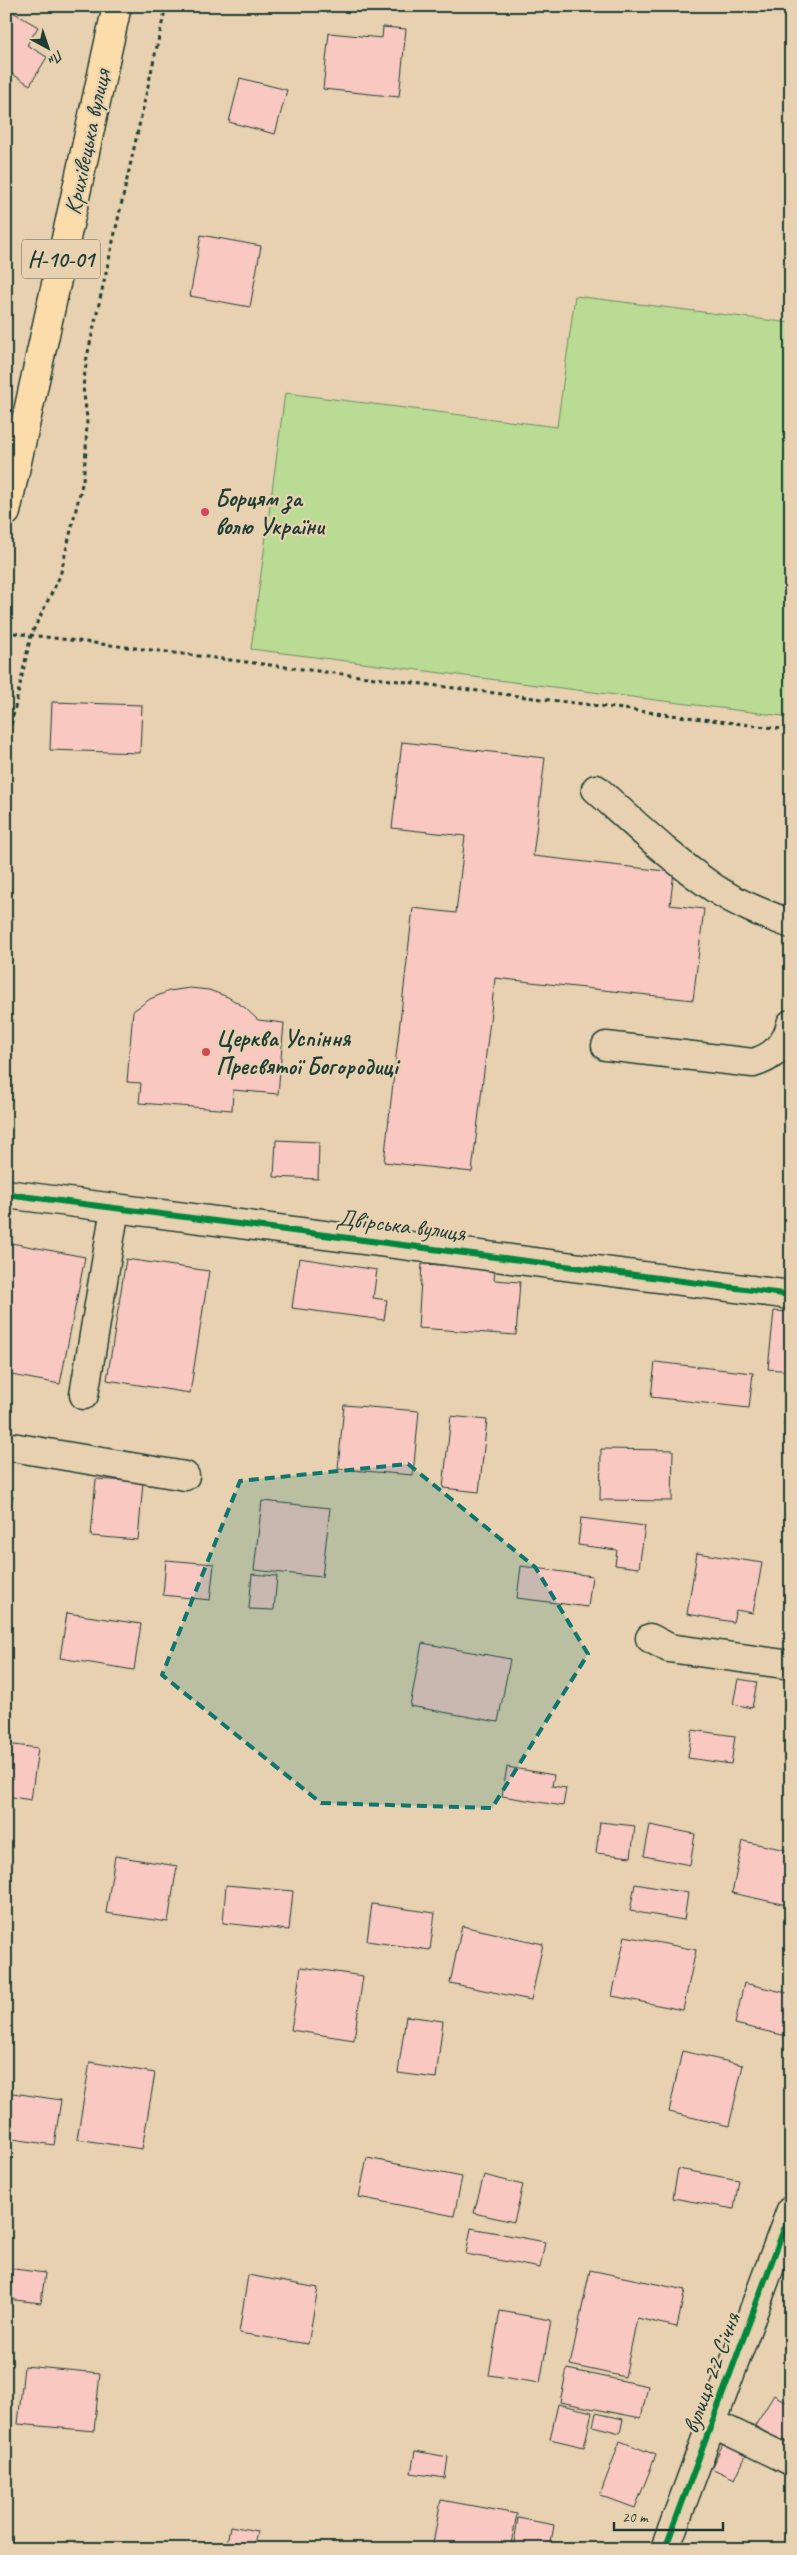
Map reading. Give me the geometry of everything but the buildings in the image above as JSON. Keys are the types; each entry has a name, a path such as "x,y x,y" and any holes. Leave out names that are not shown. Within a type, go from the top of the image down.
{"main road":[{"name":"Крихівецька вулиця","path":"6,512 117,6"}],"street":[{"path":"596,789 671,856 715,889 752,910 791,924"},
{"path":"606,1046 753,1063 774,1054 788,1036 791,1024"},
{"name":"Двірська вулиця","path":"6,1194 791,1295"},
{"path":"84,1395 115,1208"},
{"path":"6,1446 186,1476"},
{"path":"650,1638 669,1648 791,1665"},
{"name":"вулиця 22 Січня","path":"665,2549 791,2210"},
{"path":"712,2423 791,2461"}],"path":[{"path":"6,748 31,635 60,576 70,540 86,451 86,418 83,388 87,358 166,6"},
{"path":"6,632 791,730"}],"highlighted area":[{"path":"408,1464 535,1567 588,1654 492,1808 321,1803 162,1675 240,1481"}],"green space":[{"path":"575,296 791,323 791,717 251,649 285,393 557,427"}],"cycle path":[{"path":"6,1194 791,1295"},
{"path":"665,2549 791,2210"}],"place":[{"name":"Борцям за волю України","path":"205,512"},
{"name":"Церква Успіння Пресвятої Богородиці","path":"206,1052"}]}
